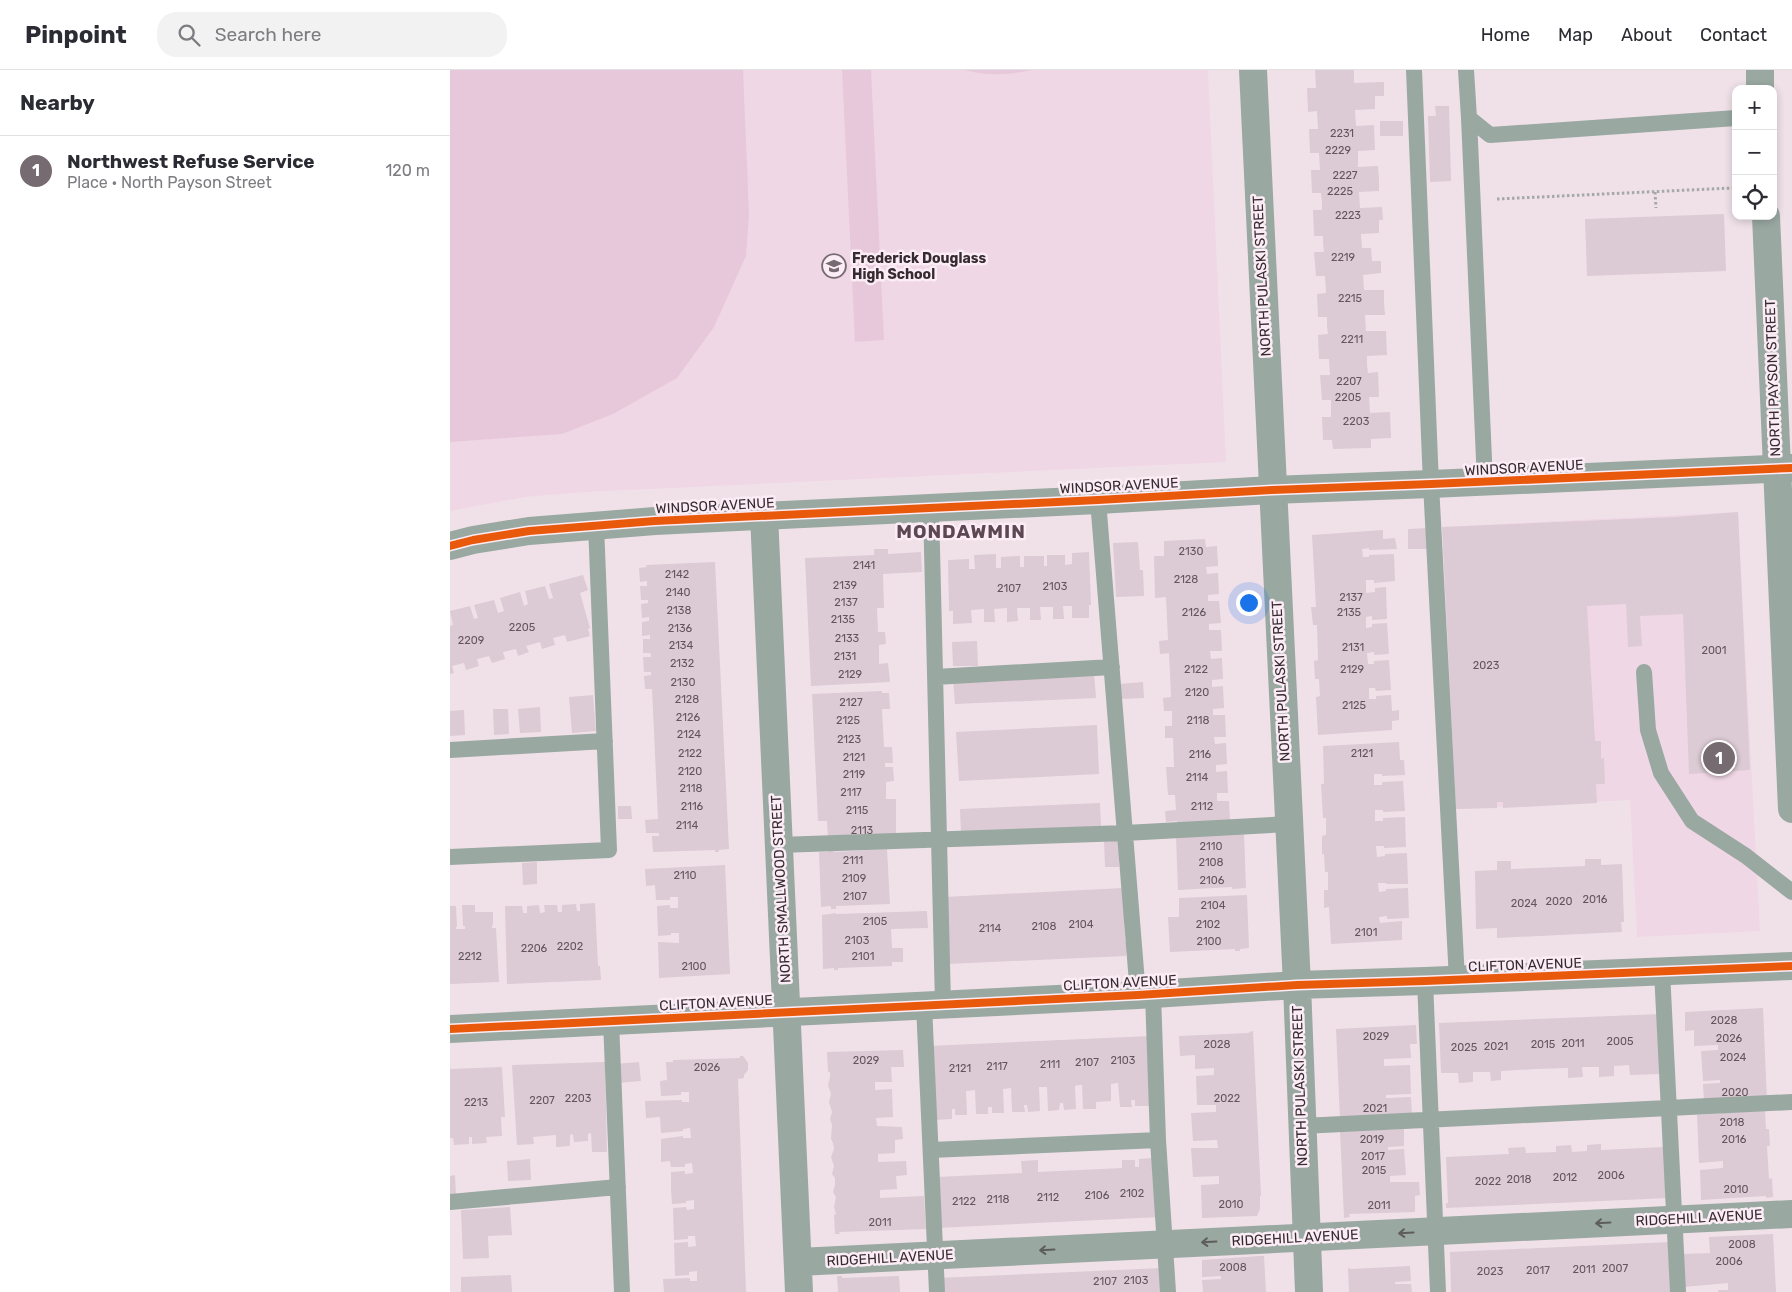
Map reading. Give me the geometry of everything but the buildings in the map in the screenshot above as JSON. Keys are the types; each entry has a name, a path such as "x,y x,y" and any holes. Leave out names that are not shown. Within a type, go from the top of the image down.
{"street":[{"name":"NORTH PULASKI STREET","path":"1253,70 1309,1292"},
{"path":"1760,70 1760,85"},
{"name":"NORTH PAYSON STREET","path":"1766,220 1784,468 1792,809"},
{"name":"WINDSOR AVENUE","path":"450,546 473,540 529,531 764,515 1272,490 1784,468"},
{"name":"NORTH SMALLWOOD STREET","path":"764,515 799,1292"},
{"name":"CLIFTON AVENUE","path":"450,1028 1146,994 1296,984 1457,980 1792,966"},
{"name":"RIDGEHILL AVENUE","path":"798,1262 1792,1214"}],"lane":[{"path":"1414,70 1431,484 1457,980"},
{"path":"1466,70 1486,482"},
{"path":"1469,118 1490,135 1732,118"},
{"path":"1098,500 1125,832 1146,994 1168,1292"},
{"path":"931,508 939,839 931,1150 937,1292"},
{"path":"450,857 609,850 596,525"},
{"path":"935,677 1112,667"},
{"path":"1644,672 1648,730 1661,773 1692,821 1746,856 1792,892"},
{"path":"450,750 605,741"},
{"path":"779,845 1288,824"},
{"path":"1662,972 1678,1292"},
{"path":"1425,981 1438,1292"},
{"path":"611,1021 622,1292"},
{"path":"1302,1126 1792,1102"},
{"path":"931,1150 1158,1140"},
{"path":"450,1202 618,1187"}],"path":[{"path":"1497,199 1732,188"},
{"path":"1655,192 1656,208"}],"shaded area":[{"name":"Frederick Douglass High School","path":"450,70 1208,70 1226,462 586,492 525,497 450,511"},
{"path":"450,70 743,70 749,214 746,256 714,327 677,378 613,414 562,434 450,442"},
{"path":"842,70 871,70 884,340 855,342"},
{"path":"964,70 1032,70 998,74"},
{"path":"1738,512 1760,931 1637,937 1630,800 1456,809 1442,527"}],"cycle path":[{"path":"450,546 473,540 529,531 655,521 1272,490 1792,468"},
{"path":"450,1029 1138,995 1297,985 1792,966"}],"place":[{"name":"Frederick Douglass High School","path":"834,266"},
{"name":"Northwest Refuse Service","path":"1719,758"}],"district":[{"name":"MONDAWMIN","path":"961,531"}]}
